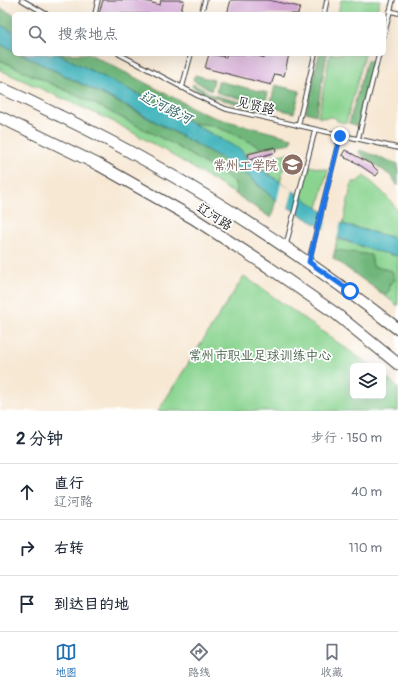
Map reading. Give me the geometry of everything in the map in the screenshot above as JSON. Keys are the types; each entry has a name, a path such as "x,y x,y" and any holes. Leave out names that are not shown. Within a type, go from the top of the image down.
{"main road":[{"name":"辽河路","path":"0,88 109,140 206,195 309,262 350,291 398,329"},
{"name":"辽河路","path":"0,117 99,165 193,218 267,266 335,313 398,364"}],"lane":[{"path":"22,0 43,12"},
{"path":"95,12 98,0"},
{"path":"202,12 205,0"},
{"path":"324,12 327,0"},
{"path":"386,27 393,0"},
{"path":"390,11 398,13"},
{"name":"见贤路","path":"123,56 182,88 226,109 398,148"},
{"path":"182,88 190,56"},
{"path":"298,126 315,56"},
{"path":"358,139 379,56"},
{"path":"286,246 315,130"},
{"path":"309,262 340,136"}],"green space":[{"path":"341,0 380,0 377,12 338,12"},
{"path":"0,8 12,14 12,31 0,25"},
{"path":"0,44 12,50 12,56 25,56 133,110 242,170 276,200 271,218 237,195 235,182 173,144 95,104 0,60"},
{"path":"62,56 94,56 203,113 216,118 292,138 291,143 262,148 234,134 211,125 192,123"},
{"path":"319,56 327,56 316,115 306,112"},
{"path":"330,56 364,56 346,123 337,121 336,118 318,117"},
{"path":"0,60 95,104 173,144 235,182 237,195 164,150 112,121 0,70"},
{"path":"367,60 374,62 358,126 349,123"},
{"path":"195,75 214,80 211,91 193,80"},
{"path":"218,81 268,93 265,104 216,92"},
{"path":"193,84 213,95 265,108 264,111 212,97 192,87"},
{"path":"275,85 300,91 294,113 270,107"},
{"path":"192,123 211,125 234,134 262,148 246,153 249,160 241,150"},
{"path":"360,150 398,164 398,186 391,176 359,153"},
{"path":"288,153 280,182 253,161"},
{"path":"309,166 328,170 316,216 298,212"},
{"path":"364,176 383,193 398,213 398,239 343,224 352,182 357,182"},
{"path":"337,239 398,256 398,306 384,295 389,291 392,271 373,266 371,255 335,250"},
{"path":"335,250 371,255 373,266 392,271 395,280 390,283 389,291 384,295 333,258"},
{"name":"常州市职业足球训练中心","path":"244,276 367,363 350,363 350,399 386,399 386,378 398,388 398,411 158,411"}],"water":[{"path":"0,25 12,31 12,50 0,44"},
{"path":"25,56 62,56 134,92 241,150 249,161 342,224 398,239 398,256 375,251 339,238 273,198 242,170 131,108"}],"pier":[{"path":"281,183 293,190 288,208 277,201"},
{"path":"328,213 341,222 337,239 324,231"}],"building":[{"path":"103,0 141,0 160,5 161,0 184,0 181,12 100,12"},
{"path":"231,0 268,0 300,7 299,12 228,12"},
{"path":"208,56 258,56 265,58 266,56 289,56 284,76 275,74 271,85 205,68"},
{"path":"275,147 276,152 250,160 248,154"},
{"path":"345,150 371,164 379,172 376,176 355,162 345,158 346,157 342,155"}],"place":[{"name":"常州工学院","path":"293,165"}],"route":[{"path":"340,136 309,262 350,291"}],"water label":[{"name":"辽河路河","path":"166,107"}]}
